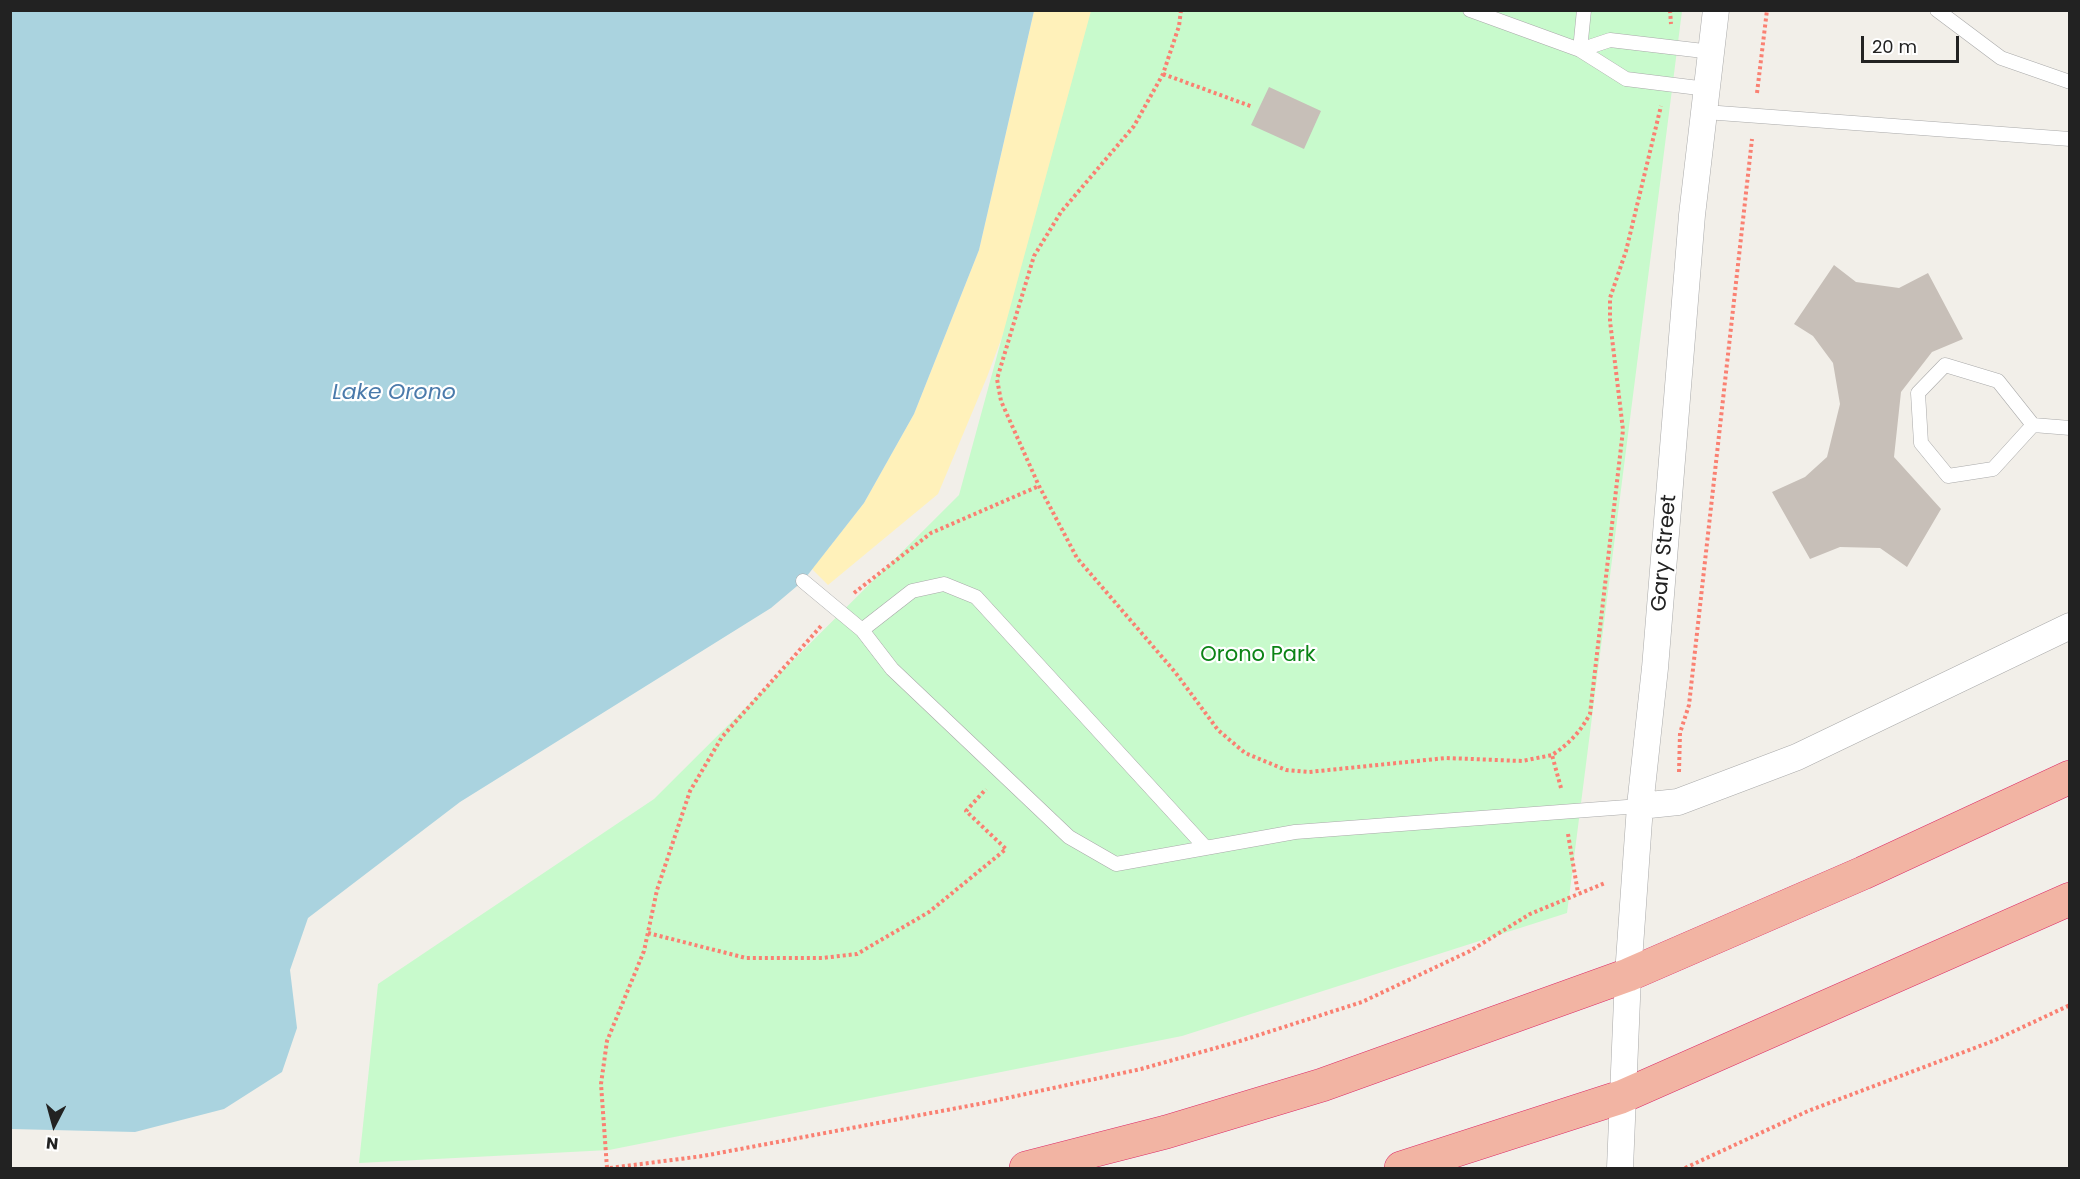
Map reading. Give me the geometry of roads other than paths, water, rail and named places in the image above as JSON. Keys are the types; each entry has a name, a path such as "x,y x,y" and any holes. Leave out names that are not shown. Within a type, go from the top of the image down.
{"highway":[{"path":"1026,1168 1166,1132 1322,1085 1628,975 1863,873 2070,777"},
{"path":"1401,1168 1622,1097 2070,898"}],"street":[{"name":"Gary Street","path":"1620,1168 1628,975 1640,806 1655,668 1692,215 1716,10"},
{"path":"1640,806 1678,802 1797,757 2070,626"}],"lane":[{"path":"1470,10 1580,50 1626,79 1706,101 2070,139"},
{"path":"1580,50 1584,10"},
{"path":"1937,10 2001,57 2070,82"},
{"path":"1580,50 1610,40 1712,52"},
{"path":"2033,424 1993,469 1948,476 1921,443 1918,393 1946,365 1998,381 2033,424 2070,428"},
{"path":"803,581 862,630 892,669 1069,837 1116,864 1295,832 1640,806"},
{"path":"862,630 912,591 944,584 976,597 1206,848"}],"water":[{"name":"Lake Orono","path":"11,11 1034,11 979,250 914,414 864,503 803,581 771,608 460,802 308,918 290,970 297,1028 282,1072 224,1109 135,1132 11,1129"}],"park label":[{"name":"Orono Park","path":"1258,656"}]}
